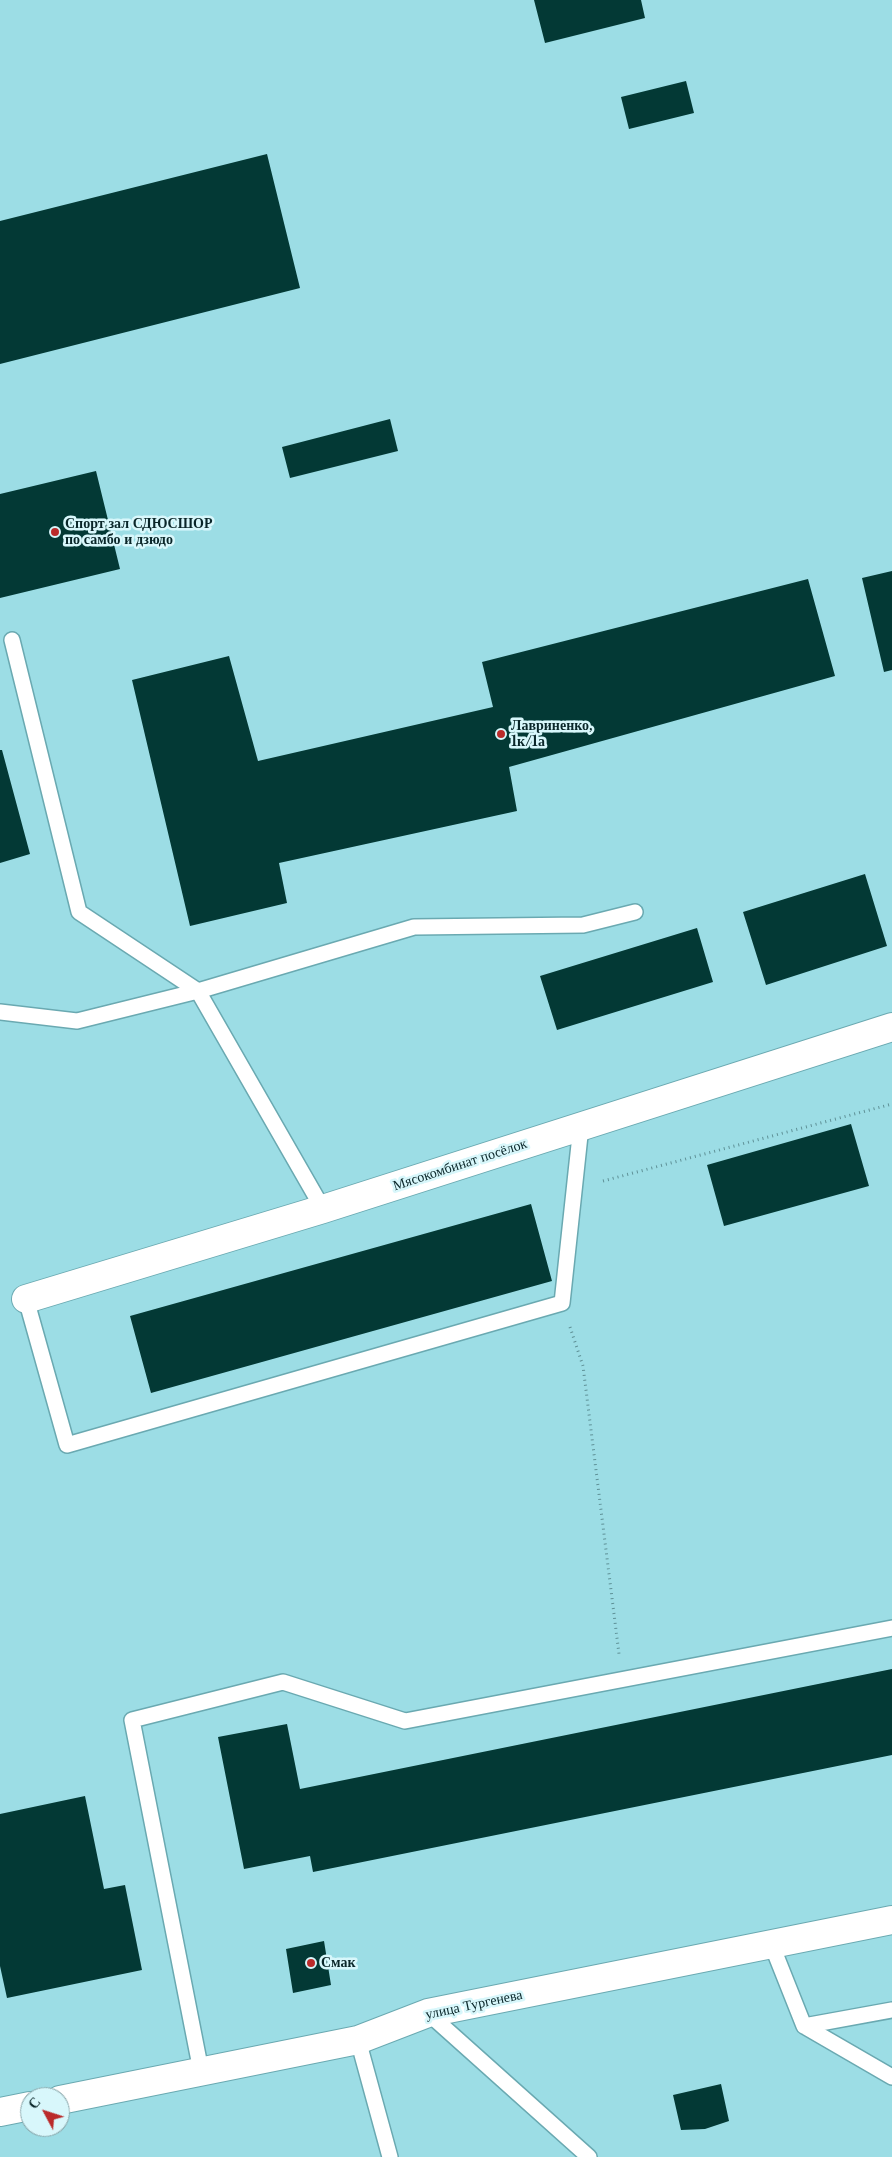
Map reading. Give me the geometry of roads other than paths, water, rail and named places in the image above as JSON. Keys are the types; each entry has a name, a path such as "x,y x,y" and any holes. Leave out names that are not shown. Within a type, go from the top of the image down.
{"street":[{"name":"Мясокомбинат посёлок","path":"26,1299 323,1210 892,1027"},
{"name":"улица Тургенева","path":"70,2098 358,2040 428,2013 892,1920"},
{"path":"0,2112 20,2108"}],"lane":[{"path":"12,640 79,912 198,991 323,1210"},
{"path":"0,1012 77,1021 198,991 414,928 583,925 635,912"},
{"path":"26,1299 67,1445 562,1303 581,1126"},
{"path":"201,2071 132,1720 283,1682 405,1721 892,1628"},
{"path":"771,1943 804,2026 892,2076"},
{"path":"804,2026 892,2010"},
{"path":"428,2013 589,2157"},
{"path":"358,2040 390,2157"}],"place":[{"name":"Спорт зал СДЮСШОР по самбо и дзюдо","path":"55,532"},
{"name":"Лавриненко, 1к/1а","path":"501,734"},
{"name":"Смак","path":"311,1963"}]}
